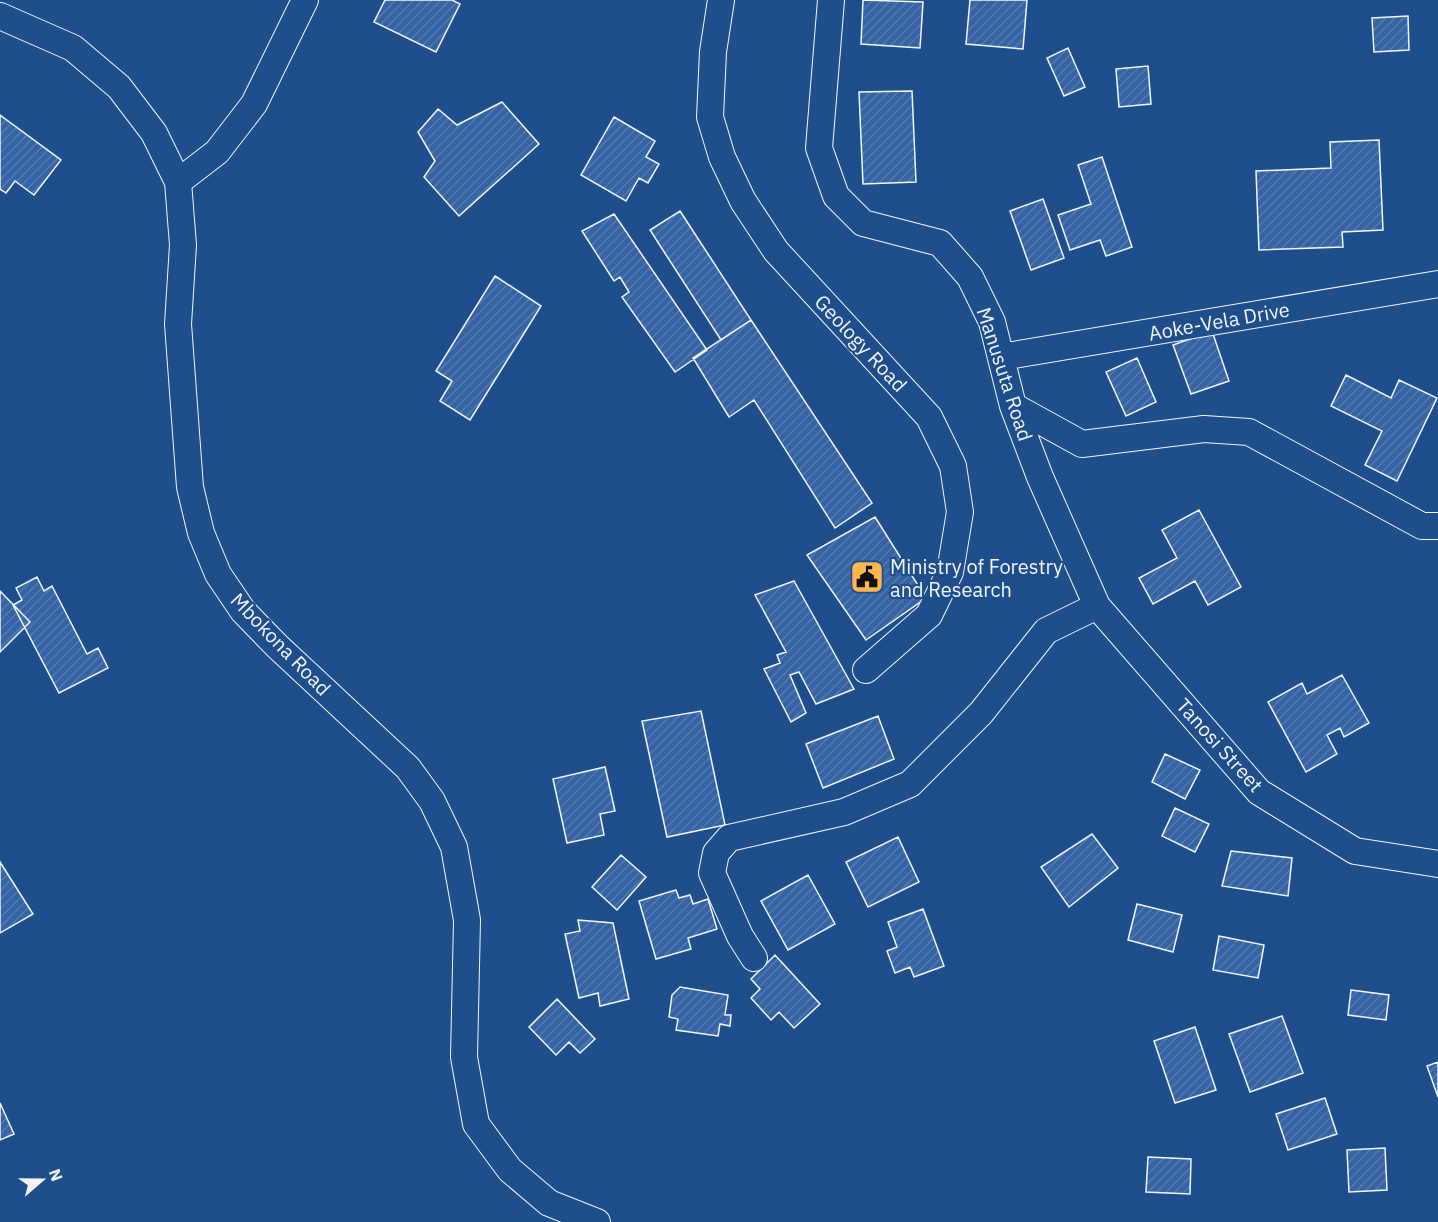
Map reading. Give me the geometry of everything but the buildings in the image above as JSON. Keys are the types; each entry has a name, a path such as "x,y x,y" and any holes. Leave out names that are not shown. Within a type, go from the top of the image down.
{"street":[{"path":"178,182 217,152 254,104 305,0"},
{"name":"Geology Road","path":"721,0 713,52 710,117 722,157 743,201 776,251 929,417 952,466 960,512 950,572 929,615 866,670"},
{"name":"Manusuta Road","path":"831,0 819,148 836,196 863,223 940,243 970,277 992,322 1013,406 1040,477 1097,606"},
{"name":"Mbokona Road","path":"0,16 74,48 118,87 154,133 178,182 183,245 178,324 190,487 201,533 218,574 243,611 277,646 408,768 432,801 454,847 467,920 464,1058 476,1124 510,1170 549,1203 597,1222"},
{"name":"Aoke-Vela Drive","path":"1001,357 1438,284"},
{"path":"1013,406 1082,444 1204,429 1249,432 1422,526 1438,526"},
{"path":"754,958 740,936 712,873 716,853 729,838 844,812 910,784 981,713 1046,631 1097,606"},
{"name":"Tanosi Street","path":"1097,606 1259,792 1355,851 1438,864"}],"place":[{"name":"Ministry of Forestry and Research","path":"867,577"}]}
